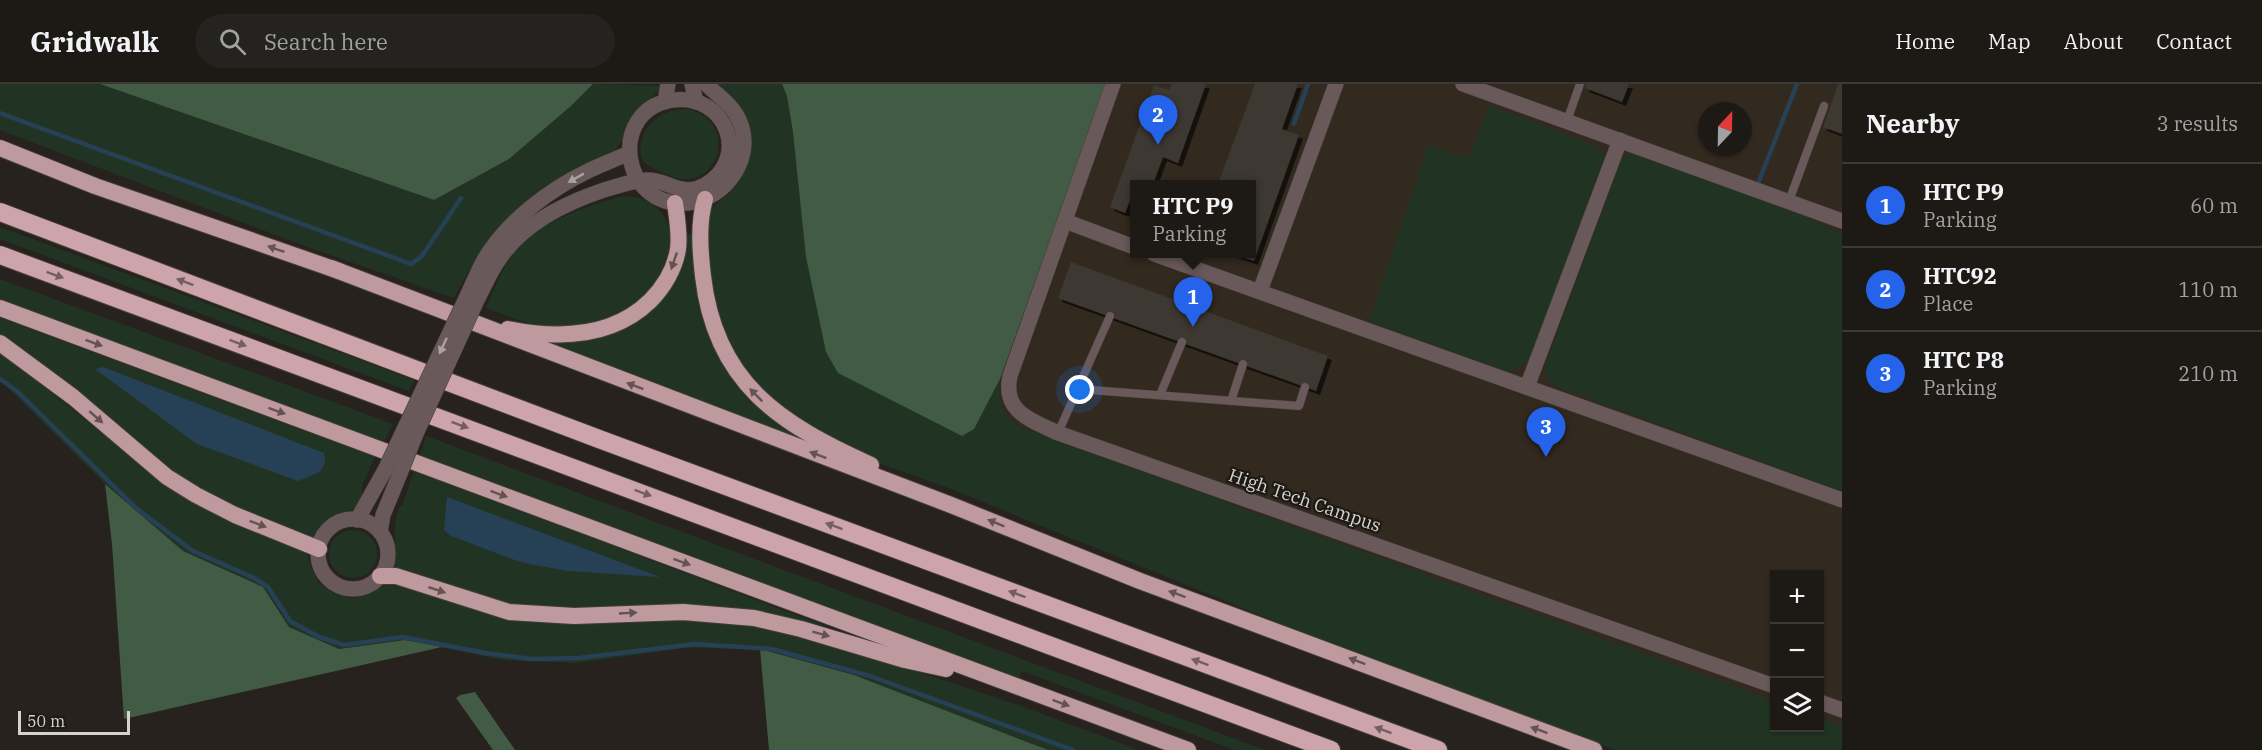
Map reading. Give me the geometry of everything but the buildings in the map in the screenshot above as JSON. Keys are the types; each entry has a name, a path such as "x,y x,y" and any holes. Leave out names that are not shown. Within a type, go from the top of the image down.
{"highway":[{"path":"0,148 94,186 498,327 532,333 560,335 590,332 627,319 645,305 662,288 675,262 678,250 675,203"},
{"path":"705,192 700,239 704,293 717,337 735,370 768,406 792,425 841,451 941,493 951,505"},
{"path":"0,212 610,443 1438,750"},
{"path":"0,255 1331,750"},
{"path":"331,268 951,505 1140,580 1594,750"},
{"path":"0,308 1188,750"},
{"path":"0,344 73,397 167,477 235,515 319,549"},
{"path":"380,576 396,576 509,612 574,616 684,612 754,618 831,637 905,660 1006,682"}],"street":[{"path":"664,102 668,84"},
{"path":"692,84 696,102"},
{"name":"High Tech Campus","path":"1113,84 1008,384 1008,394 1023,417 1058,433 1770,685"},
{"path":"1260,291 1336,84"},
{"path":"1463,84 1487,88 1567,121 1842,220"},
{"path":"473,296 500,257 525,230 537,221 594,193 638,181 652,180 669,187 705,192 719,191 731,180 743,156 744,132 734,109 709,87"},
{"path":"679,100 696,102 720,118 728,132 730,144 724,165 705,192 695,202 675,203 653,195 638,181 629,153 631,137 640,120 652,108 664,102 679,100"},
{"path":"1527,387 1620,140"},
{"path":"357,520 392,473 473,296 491,250 526,213 560,187 590,170 629,153"},
{"path":"1065,221 1130,245"},
{"path":"1165,258 1842,500"},
{"path":"380,532 392,473"},
{"path":"357,520 374,526 380,532 388,551 387,564 380,576 363,587 342,587 326,575 320,562 319,549 325,535 336,524 357,520"},
{"path":"1824,703 1842,710"}],"lane":[{"path":"1567,121 1580,84"},
{"path":"1789,201 1824,106"},
{"path":"1058,433 1110,316"},
{"path":"1160,395 1182,342"},
{"path":"1231,401 1244,364"},
{"path":"1078,389 1299,406 1305,387"}],"shaded area":[{"path":"780,84 1842,84 1842,750 1771,750 818,398"}],"green space":[{"path":"0,84 100,84 434,200 509,159 593,84 663,86 635,113 622,141 612,153 558,179 525,202 511,216 485,246 454,298 310,248 0,130"},
{"path":"100,84 593,84 509,159 434,200"},
{"path":"714,84 782,84 787,96 798,174 974,429 1000,379 1003,409 1011,420 1024,429 1770,700 1770,732 1824,732 1824,719 1842,726 1842,750 1616,750 1316,638 949,488 875,462 833,442 757,391 728,352 709,293 707,215 738,184 749,159 748,131"},
{"path":"782,84 1106,84 1000,379 974,429 962,436 838,373 826,352 806,257 793,132 787,96"},
{"path":"1489,105 1598,147 1605,154 1530,361 1508,373 1369,321 1428,145 1469,158"},
{"path":"687,109 703,116 714,126 718,139 718,152 713,164 704,173 692,179 669,176 649,166 644,162 641,153 643,136 651,123 663,114"},
{"path":"1629,153 1818,219 1817,224 1842,234 1842,491 1563,389 1548,378 1545,366 1621,161"},
{"path":"624,196 644,200 659,209 667,223 670,239 668,256 662,273 652,289 639,302 603,321 562,328 534,324 486,308 508,261 530,236 576,211"},
{"path":"0,227 414,380 409,391 0,239"},
{"path":"687,234 694,235 705,322 719,359 749,400 788,431 859,467 496,330 593,338 611,334 632,324 681,264"},
{"path":"0,279 393,424 384,442 0,300"},
{"path":"0,318 375,457 363,483 361,501 353,510 327,523 314,538 238,510 198,491 0,338"},
{"path":"0,353 163,482 306,550 319,583 335,594 352,598 368,595 382,586 397,584 452,603 507,617 686,617 753,626 857,651 1029,709 1139,750 1048,750 854,675 760,649 685,648 575,663 503,660 405,640 339,649 289,627 263,587 183,551 105,484 0,380"},
{"path":"426,436 1265,750 1234,750 1022,671 1019,678 420,455"},
{"path":"414,471 881,647 803,623 510,606 393,569 395,523 400,506 402,506","holes":["451,536 657,576 567,571 529,564"]},
{"path":"105,484 183,551 263,587 289,627 339,649 405,640 442,647 124,719 112,544"},
{"path":"353,530 370,537 377,554 370,571 353,578 336,571 329,554 336,537"},
{"path":"760,649 854,675 1048,750 769,750"},
{"path":"475,692 515,750 493,750 456,698"}],"water":[{"path":"103,367 324,453 325,463 320,472 298,481 197,444 95,369"},
{"path":"447,497 660,577 567,571 511,559 451,536 444,530"}],"waterway":[{"path":"1294,124 1308,84"},
{"path":"1759,181 1797,84"},
{"path":"0,113 411,264 422,256 461,198"},
{"path":"0,379 18,392 137,509 193,551 254,578 268,587 290,621 319,637 344,645 403,637 485,653 532,659 579,658 695,644 772,649 870,676 1073,750"}],"place":[{"name":"HTC92","path":"1158,145"},
{"name":"HTC P9","path":"1193,327"},
{"name":"HTC P8","path":"1546,457"}]}
